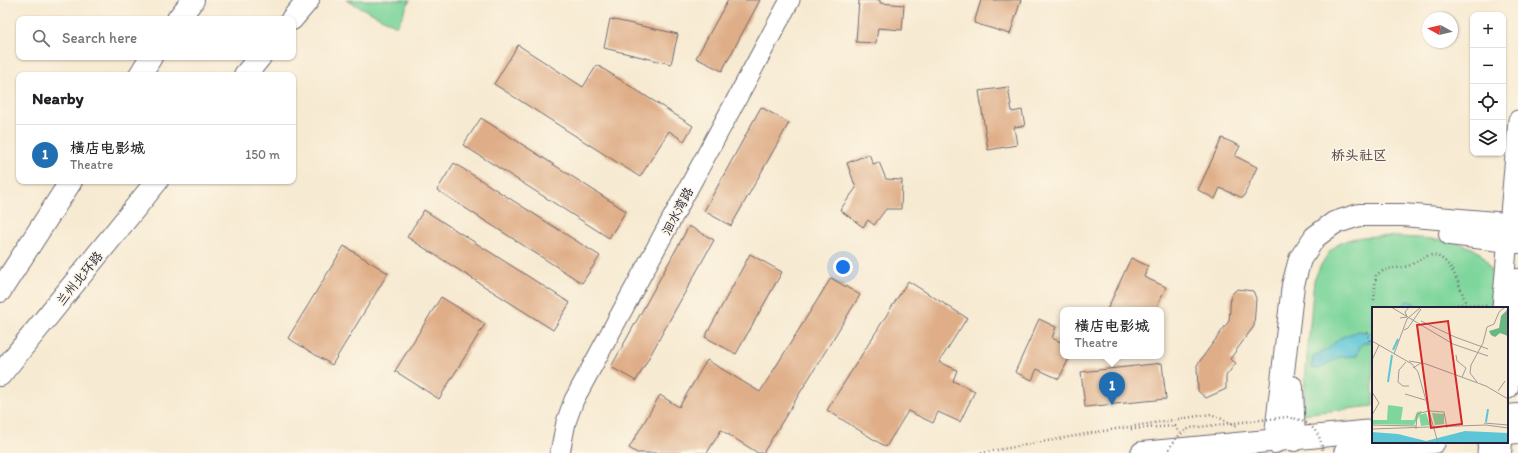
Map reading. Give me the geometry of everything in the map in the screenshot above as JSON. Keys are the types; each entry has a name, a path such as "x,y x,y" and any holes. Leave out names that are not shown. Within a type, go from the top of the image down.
{"main road":[{"path":"180,16 193,0"},
{"path":"295,16 308,0"},
{"path":"142,72 149,60"},
{"path":"248,72 258,60"},
{"path":"0,291 69,184"},
{"name":"兰州北环路","path":"0,375 155,184"},
{"path":"1285,441 1293,285 1300,259 1315,237 1334,224 1359,215 1403,216 1513,233"},
{"path":"1508,378 1518,280"},
{"path":"1508,416 1518,415"},
{"path":"1142,453 1201,446 1285,441 1372,432"},
{"path":"1508,433 1518,432"},
{"path":"1345,453 1426,443"},
{"path":"1500,453 1501,443"}],"street":[{"name":"洄水湾路","path":"560,453 566,422 574,400 790,0"},
{"path":"1495,307 1513,233 1518,120"},
{"path":"566,422 573,453"},
{"path":"1487,453 1488,443"}],"path":[{"path":"1374,300 1376,275 1390,267 1408,266 1428,255 1439,257 1449,264 1466,304"},
{"path":"1452,307 1459,304 1466,304 1495,307"},
{"path":"1367,332 1370,342"},
{"path":"981,453 1211,414 1239,427"},
{"path":"1167,453 1172,443 1180,434 1190,428 1287,417 1298,418 1309,423 1317,432 1322,442 1323,453"},
{"path":"1131,429 1174,426 1180,434"}],"green space":[{"path":"346,0 410,0 397,26"},
{"path":"1377,236 1432,239 1462,244 1474,249 1482,255 1491,273 1493,280 1492,307 1372,307 1372,406 1302,414 1314,280 1325,258 1337,245 1344,241"}],"water":[{"path":"1407,301 1414,303 1416,307 1402,307"},
{"path":"1358,331 1372,333 1372,342 1363,343 1360,346 1357,356 1339,357 1319,369 1312,368 1313,357 1328,349 1340,338"}],"building":[{"path":"728,0 760,0 722,71 696,58"},
{"path":"859,0 880,0 880,3 904,5 902,30 878,28 876,43 856,42"},
{"path":"981,0 1021,0 1010,34 974,23"},
{"path":"610,19 678,34 671,64 604,48"},
{"path":"518,45 583,87 597,65 693,126 684,141 669,131 640,177 494,84"},
{"path":"1008,87 1012,112 1022,110 1025,126 1014,127 1017,145 988,150 979,91"},
{"path":"761,107 789,123 731,226 704,211"},
{"path":"481,118 626,211 609,238 463,145"},
{"path":"1222,138 1240,146 1235,156 1257,167 1243,198 1220,188 1215,199 1198,190"},
{"path":"869,154 873,164 879,162 886,179 902,180 901,209 886,209 874,225 868,220 863,227 840,210 856,188 847,163"},
{"path":"454,163 600,256 582,283 437,190"},
{"path":"424,210 570,303 553,330 407,237"},
{"path":"689,226 714,240 636,381 611,367"},
{"path":"344,246 388,273 332,365 288,338"},
{"path":"750,254 782,272 736,354 705,337"},
{"path":"1131,258 1148,266 1144,277 1166,287 1156,307 1108,307"},
{"path":"831,278 860,295 763,453 758,453 721,430 707,453 637,453 629,448 660,395 679,407 707,360 760,392"},
{"path":"908,281 967,318 939,362 957,370 953,381 975,391 960,422 938,412 933,423 908,411 886,447 827,410"},
{"path":"1237,289 1253,291 1256,298 1254,326 1230,359 1236,363 1226,376 1226,389 1206,398 1198,391 1197,365 1229,321 1231,295"},
{"path":"441,297 485,324 439,399 395,371"},
{"path":"1039,319 1056,327 1052,338 1060,342 1060,359 1069,359 1059,379 1037,369 1032,380 1015,372"},
{"path":"1162,363 1166,399 1085,407 1081,372"}],"place":[{"name":"横店电影城","path":"1112,405"}],"district":[{"name":"桥头社区","path":"1359,155"}]}
